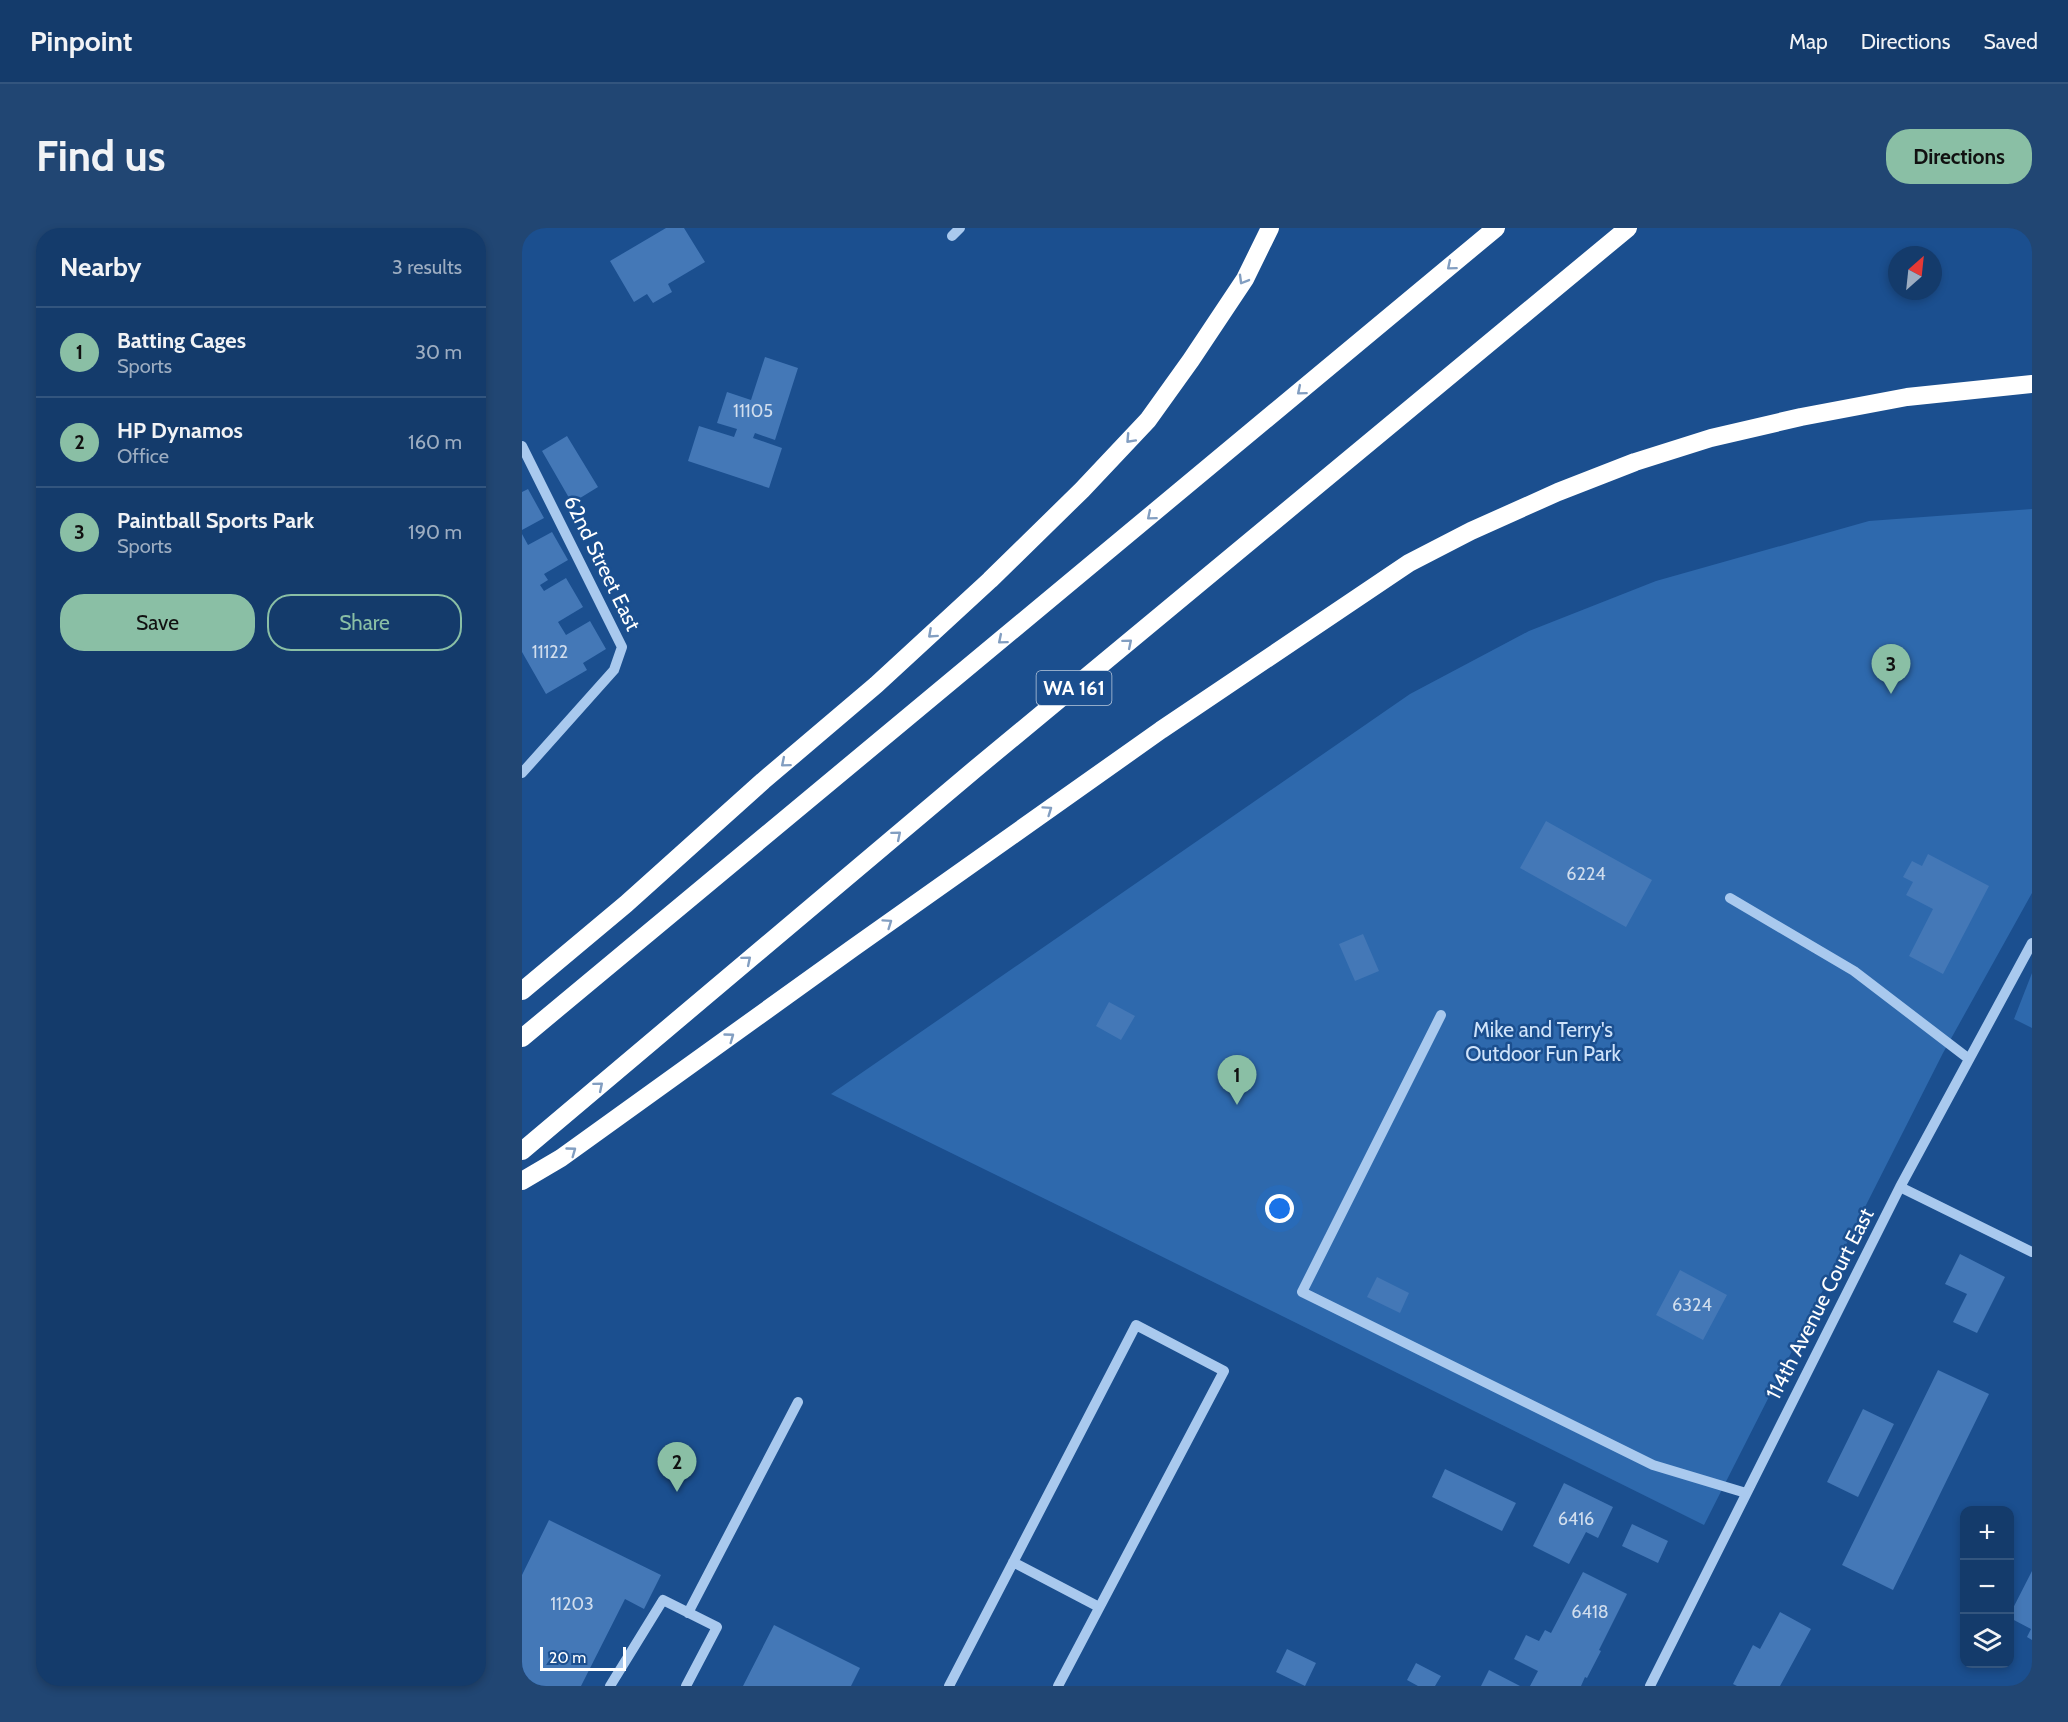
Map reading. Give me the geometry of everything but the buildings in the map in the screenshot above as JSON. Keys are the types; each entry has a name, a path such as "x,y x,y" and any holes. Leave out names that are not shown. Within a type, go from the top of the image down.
{"highway":[{"path":"522,991 626,904 763,781 876,685 990,580 1082,490 1148,420 1179,378 1245,279 1270,228"},
{"path":"522,1038 1496,228"},
{"name":"WA 161","path":"522,1151 974,770 1628,228"},
{"path":"522,1182 561,1158 1161,730 1409,563 1471,531 1558,492 1635,462 1711,438 1801,417 1907,397 2032,384"}],"street":[{"name":"62nd Street East","path":"522,446 622,647 614,670 522,773"},
{"path":"1730,898 1854,970 1969,1059"},
{"name":"114th Avenue Court East","path":"1650,1686 1900,1187 2032,943"},
{"path":"1441,1015 1302,1292 1653,1465 1746,1493"},
{"path":"1900,1187 2032,1252"},
{"path":"949,1686 1136,1325 1224,1371 1058,1686"},
{"path":"688,1612 798,1402"},
{"path":"1013,1562 1099,1607"},
{"path":"610,1686 663,1600 717,1627 686,1686"}],"green space":[{"name":"Mike and Terry's Outdoor Fun Park","path":"2032,509 2032,893 1943,1053 1704,1525 831,1094 1410,694 1529,631 1656,581 1869,521"},
{"path":"2032,973 2032,1028 2014,1019"}],"place":[{"name":"Paintball Sports Park","path":"1891,694"},
{"name":"Batting Cages","path":"1237,1105"},
{"name":"HP Dynamos","path":"677,1492"}]}
